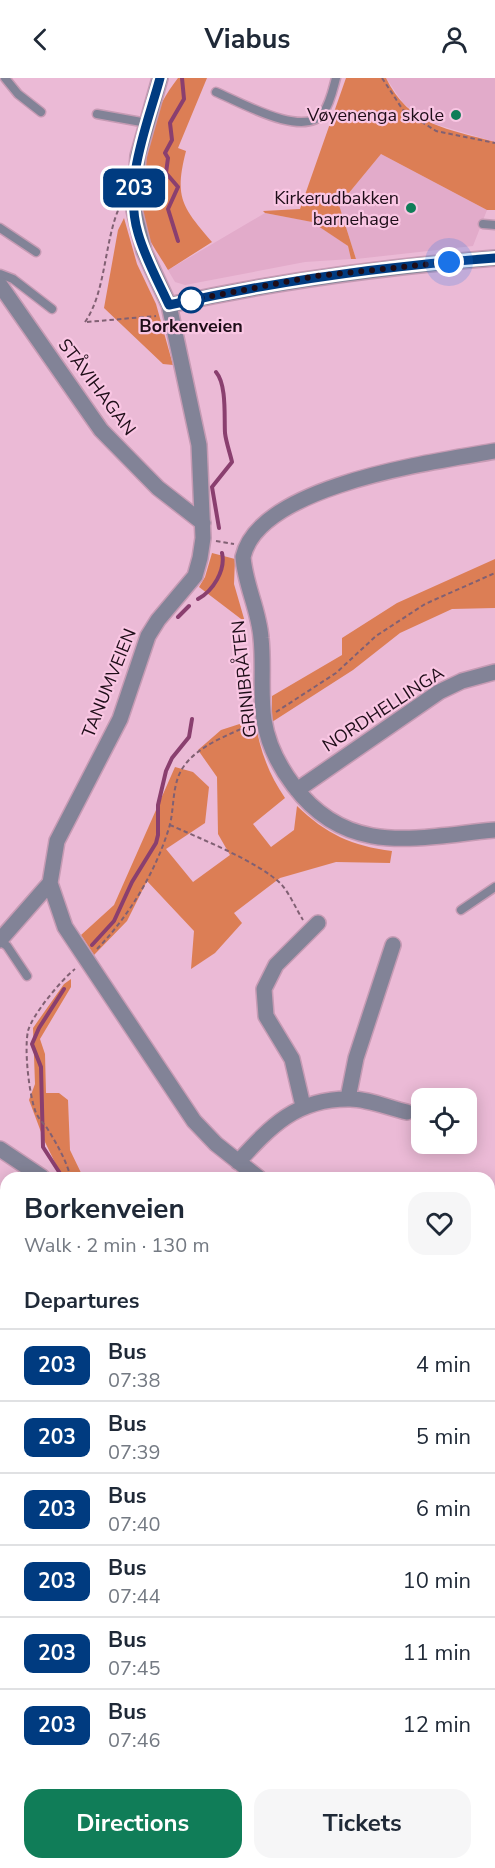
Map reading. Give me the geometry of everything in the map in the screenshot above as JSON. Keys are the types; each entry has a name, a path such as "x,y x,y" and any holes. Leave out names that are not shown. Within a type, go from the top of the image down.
{"street":[{"name":"TANUMVEIEN","path":"160,78 138,156 134,186 137,230 170,310 199,445 203,531 195,576 158,620 148,636 120,719 57,841 50,883 65,927 194,1121 216,1144 251,1172"},
{"path":"170,310 260,285 317,276 495,258"},
{"name":"STÅVIHAGAN","path":"0,285 101,430 203,531"},
{"path":"246,546 254,533 275,517 303,499 326,489 410,465 495,452"},
{"name":"GRINIBRÅTEN","path":"246,546 244,569 261,633 264,719 272,751 297,790 310,805 331,821 363,835 390,840 495,830"},
{"name":"NORDHELLINGA","path":"297,790 439,692 462,681 495,672"},
{"path":"0,940 50,883"},
{"path":"303,1106 292,1059 266,1016 263,1002 264,989 276,965 314,926"},
{"path":"348,1098 356,1058 393,945"},
{"path":"238,1162 267,1130 303,1106 348,1098 407,1112"},
{"path":"0,1149 34,1172"}],"lane":[{"path":"5,78 18,94 41,112"},
{"path":"216,92 292,123 307,123 324,112 336,78"},
{"path":"97,114 147,123"},
{"path":"483,224 495,225"},
{"path":"0,228 36,252"},
{"path":"0,274 13,279 52,309"},
{"path":"461,910 495,887"},
{"path":"0,940 7,946 27,976"}],"path":[{"path":"382,78 402,110 436,131 495,144"},
{"path":"134,186 121,203 110,229 94,310 86,322 170,310"},
{"path":"203,531 246,546"},
{"path":"69,1172 60,1149 39,1119 31,1091 28,1030 66,976 86,960 130,912 170,825 177,782 189,760 217,741 264,719 336,673 376,636 425,604 495,573"},
{"path":"170,825 218,846 281,885 314,926"}],"shaded area":[{"path":"178,78 207,78 178,148 186,151 181,180 183,201 194,220 212,242 168,270 141,223 138,181 151,126"},
{"path":"346,78 386,78 395,94 418,116 446,129 495,142 495,210 487,210 381,154 339,205 356,259 351,259 348,246 312,222 265,213 263,211 300,209"},
{"name":"Vøyenenga skole","path":"386,78 495,78 495,142 425,121 403,103"},
{"name":"Kirkerudbakken barnehage","path":"381,154 487,210 473,246 356,259 339,205"},
{"path":"265,213 313,222 348,246 351,259 305,262 185,285 175,282 168,270"},
{"path":"124,218 137,264 156,304 173,365 163,364 104,308 118,230"},
{"path":"212,553 235,559 234,584 245,622 199,587 205,577"},
{"path":"495,559 495,608 452,609 400,633 353,670 272,722 272,696 342,655 342,638 397,603"},
{"path":"255,719 265,760 285,798 253,824 271,847 294,830 297,806 318,824 340,837 364,846 392,851 390,863 336,862 280,878 234,913 242,923 215,953 191,969 194,931 147,881 127,921 94,955 81,935 114,905 175,767 193,772 209,787 205,823 166,849 193,882 230,855 218,834 217,777 198,750 221,730"},
{"path":"71,979 71,987 40,1039 45,1054 46,1093 59,1093 68,1100 70,1150 81,1172 60,1172 44,1140 29,1100 35,1084 33,1028 64,984"}],"waterway":[{"path":"178,241 168,209 178,187 166,173 168,158 165,153 172,140 170,123 184,99 182,78"},
{"path":"216,372 222,385 225,433 232,462 212,487 219,528"},
{"path":"198,599 209,591 217,579 222,566 222,553"},
{"path":"178,617 189,606"},
{"path":"92,945 114,921 132,882 156,843 158,805 166,771 172,758 189,737 192,719"},
{"path":"59,1172 43,1147 41,1067 32,1044 39,1028 64,989"}],"bus line":[{"name":"203","path":"160,78 138,156 134,210 137,230 144,251 169,305 260,285 317,276 495,258"}],"place":[{"name":"Vøyenenga skole","path":"456,115"},
{"name":"Kirkerudbakken barnehage","path":"411,208"},
{"name":"Borkenveien","path":"191,300"}],"route":[{"path":"191,300 260,285 317,276 449,262"}]}
